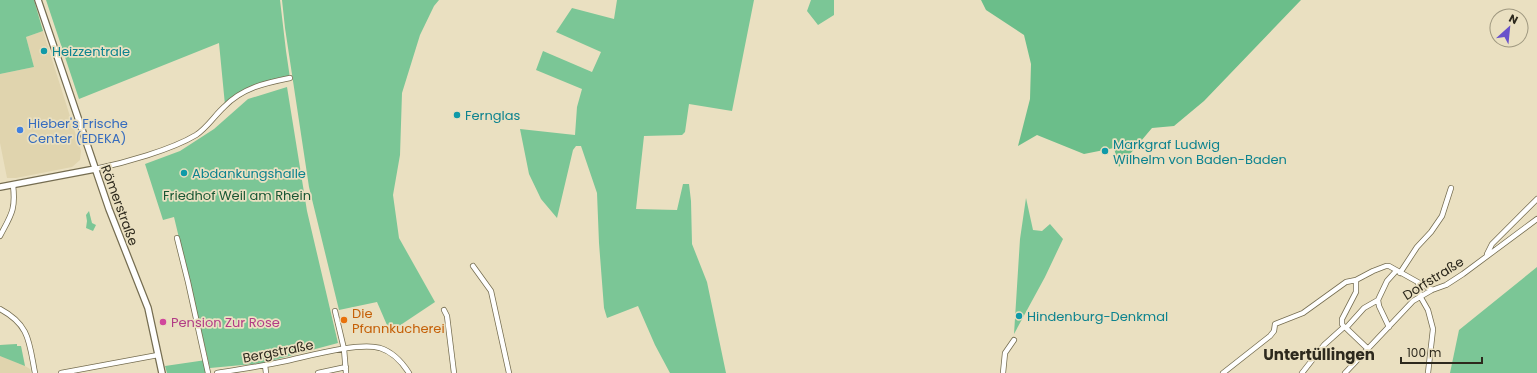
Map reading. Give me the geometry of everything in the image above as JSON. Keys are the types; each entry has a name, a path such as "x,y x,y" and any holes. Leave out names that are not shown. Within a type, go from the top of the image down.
{"street":[{"name":"Römerstraße","path":"38,0 95,169 148,308 162,373"},
{"path":"0,187 95,169 136,158 188,139 198,134 225,105 243,92 272,81 290,78"},
{"path":"0,236 12,214 15,201 13,185"},
{"path":"1389,327 1379,306 1378,300 1387,281 1398,272 1439,220 1451,188"},
{"path":"1486,256 1492,244 1537,199"},
{"name":"Dorfstraße","path":"1345,373 1405,308 1420,296 1463,274 1537,219"},
{"path":"177,238 187,276 208,373"},
{"path":"474,266 491,291 509,373"},
{"path":"1223,373 1270,336 1274,331 1275,324 1303,313 1346,282 1356,280 1373,271 1386,266 1432,290"},
{"path":"1356,280 1356,292 1342,319 1342,324 1368,349"},
{"path":"1418,283 1420,296 1428,310 1433,331 1428,373"},
{"path":"1302,373 1328,340 1345,327 1364,308 1378,300"},
{"path":"0,309 12,315 25,330 29,341 35,373"},
{"path":"444,310 447,316 454,373"},
{"path":"335,311 344,349 346,373"},
{"path":"1003,373 1005,353 1014,340"},
{"name":"Bergstraße","path":"217,373 344,349 370,346 380,348 397,357 409,373"},
{"path":"61,373 158,355"},
{"path":"265,365 266,373"},
{"path":"318,373 346,368"}],"shaded area":[{"path":"43,31 81,151 80,160 72,167 16,178 7,178 0,143 0,74 34,67 26,37"},
{"path":"17,344 17,346 21,346 25,366 30,369 31,373 0,373 0,345"}],"green space":[{"path":"0,0 34,0 43,31 26,37 34,67 0,74"},
{"path":"46,0 280,0 290,78 250,88 225,105 219,43 79,99"},
{"path":"282,0 439,0 434,6 420,35 402,93 400,155 393,195 399,238 435,302 390,332 377,302 339,310 309,187"},
{"path":"617,0 754,0 732,111 689,104 685,132 682,135 644,136 636,209 677,210 683,184 689,184 692,244 707,282 726,373 670,373 655,345 638,306 607,318 604,308 597,193 581,146 576,146 573,150 557,218 541,199 529,174 520,129 575,135 577,107 582,89 536,70 543,51 592,72 601,52 556,32 572,8 614,19"},
{"path":"811,0 834,0 834,15 818,25 807,11"},
{"path":"981,0 1301,0 1204,101 1174,126 1152,128 1119,167 1114,148 1084,154 1037,135 1018,146 1030,99 1031,64 1024,35 986,10"},
{"name":"Friedhof Weil am Rhein","path":"287,87 307,211 338,343 263,363 210,368 174,217 163,220 145,164 180,151 214,129 248,99"},
{"path":"1026,198 1033,230 1042,231 1050,224 1063,239 1045,277 1014,334 1020,239"},
{"path":"89,211 92,223 96,225 93,231 86,228 86,215"},
{"path":"1537,267 1537,373 1450,373 1459,330"},
{"path":"17,344 17,346 21,346 25,366 0,356 0,345"},
{"path":"206,360 208,373 167,373 165,366"}],"place":[{"name":"Heizzentrale","path":"44,51"},
{"name":"Fernglas","path":"457,115"},
{"name":"Hieber's Frische Center (EDEKA)","path":"20,130"},
{"name":"Markgraf Ludwig Wilhelm von Baden-Baden","path":"1105,151"},
{"name":"Abdankungshalle","path":"184,173"},
{"name":"Hindenburg-Denkmal","path":"1019,316"},
{"name":"Die Pfannkucherei","path":"344,320"},
{"name":"Pension Zur Rose","path":"163,322"}],"district":[{"name":"Untertüllingen","path":"1319,355"}]}
